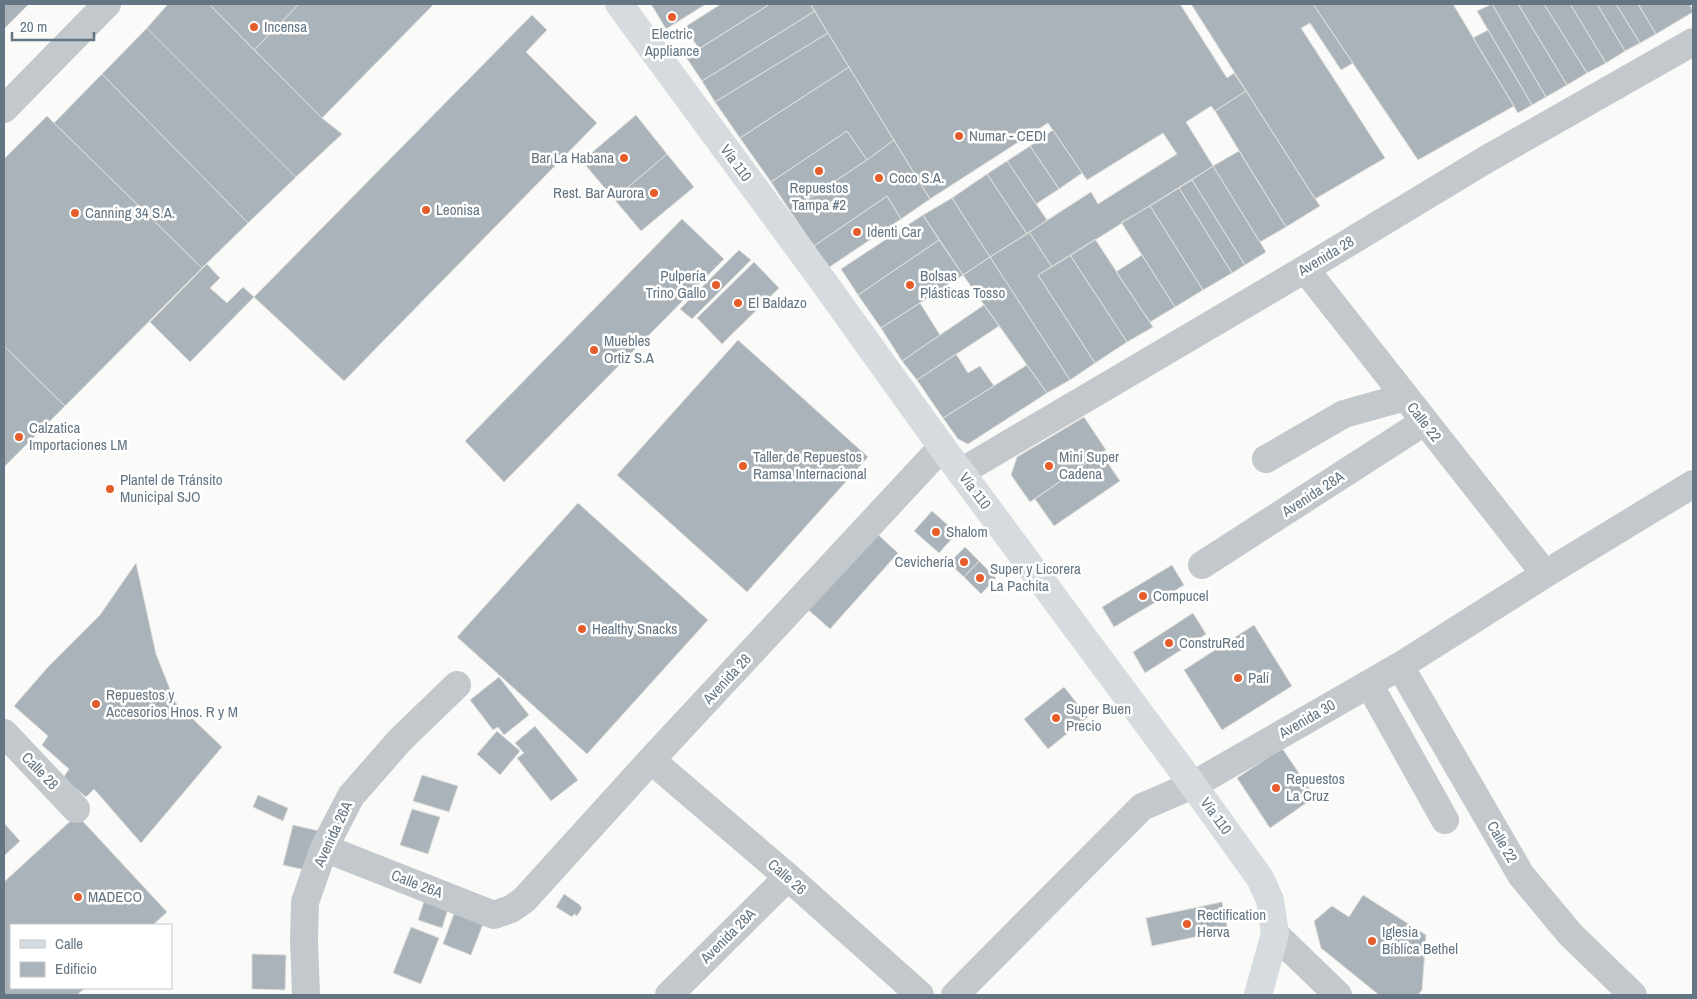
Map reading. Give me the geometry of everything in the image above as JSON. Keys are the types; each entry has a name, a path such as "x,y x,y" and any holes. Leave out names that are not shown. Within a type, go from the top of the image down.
{"main road":[{"name":"Vía 110","path":"619,4 820,277 942,447 1260,878 1270,900 1274,934 1258,995"}],"street":[{"path":"4,109 107,4"},
{"name":"Avenida 28","path":"961,472 1488,159 1693,42"},
{"name":"Calle 22","path":"1305,269 1545,574"},
{"path":"1266,459 1344,414 1405,397"},
{"name":"Avenida 28A","path":"1202,565 1424,422"},
{"name":"Avenida 28","path":"511,909 524,900 651,760 942,447"},
{"name":"Avenida 30","path":"955,995 1142,808 1193,785 1400,666 1545,574 1693,484"},
{"name":"Calle 22","path":"1400,666 1521,875 1570,934 1633,995"},
{"name":"Avenida 26A","path":"306,995 304,941 306,902 324,848 351,796 400,740 457,684"},
{"path":"1369,684 1445,820"},
{"name":"Calle 28","path":"4,733 76,809"},
{"name":"Calle 26","path":"651,760 788,877 920,995"},
{"name":"Calle 26A","path":"324,848 494,914 511,909"},
{"name":"Avenida 28A","path":"668,995 788,877"},
{"path":"1274,934 1338,995"}],"building":[{"path":"4,4 29,4 4,29"},
{"path":"168,4 209,4 322,118 342,134 296,177 147,28"},
{"name":"Incensa","path":"209,4 299,4 254,50"},
{"path":"299,4 434,4 322,118 254,50"},
{"name":"Electric Appliance","path":"651,4 706,4 666,29"},
{"path":"721,4 770,4 699,49 685,27"},
{"path":"770,4 810,4 815,11 702,81 686,57"},
{"name":"Numar - CEDI","path":"810,4 1180,4 1227,78 1234,73 1246,91 1215,111 1211,106 1186,122 1213,166 1052,267 1029,232 1091,192 1098,204 1177,154 1163,133 1087,180 1048,123 930,199"},
{"path":"1191,4 1313,4 1353,63 1341,70 1310,23 1301,28 1385,158 1315,199"},
{"path":"1313,4 1453,4 1514,106 1418,160"},
{"path":"1492,4 1518,4 1567,85 1546,97"},
{"path":"1492,4 1546,97 1532,105 1477,11"},
{"path":"1518,4 1544,4 1587,73 1567,85"},
{"path":"1544,4 1570,4 1606,63 1587,73"},
{"path":"1570,4 1597,4 1625,51 1606,63"},
{"path":"1597,4 1616,4 1640,43 1625,51"},
{"path":"1616,4 1638,4 1656,34 1640,43"},
{"path":"1638,4 1690,4 1693,12 1656,34"},
{"path":"815,11 828,33 715,102 702,81"},
{"name":"Leonisa","path":"532,15 547,30 526,52 597,123 344,381 254,297"},
{"path":"147,28 296,177 248,223 102,74"},
{"path":"1488,30 1532,105 1518,113 1473,38"},
{"path":"828,33 849,67 740,138 715,102"},
{"path":"849,67 894,140 867,160 847,131 771,182 740,138"},
{"path":"102,74 248,223 202,268 54,123"},
{"path":"1246,91 1320,206 1286,227 1215,111"},
{"name":"Bar La Habana","path":"636,115 667,154 614,199 582,161"},
{"name":"Canning 34 S.A.","path":"47,116 202,268 65,406 4,346 4,159"},
{"path":"1053,130 1082,173 1059,189 1030,146"},
{"name":"Repuestos Tampa #2","path":"847,131 867,160 790,211 771,182"},
{"name":"Coco S.A.","path":"894,140 930,199 901,219 887,196 814,246 790,211"},
{"path":"1030,146 1059,189 1036,204 1007,161"},
{"path":"1239,151 1286,227 1260,242 1213,166"},
{"name":"Rest. Bar Aurora","path":"667,154 694,187 641,231 614,199"},
{"path":"1007,161 1047,220 1027,234 987,174"},
{"path":"1213,166 1266,252 1245,265 1192,180"},
{"path":"987,174 1027,234 990,257 952,198"},
{"path":"1192,180 1245,265 1232,273 1179,188"},
{"path":"1179,188 1232,273 1203,290 1150,206"},
{"name":"Identi Car","path":"887,196 901,219 828,268 814,246"},
{"path":"952,198 990,257 963,275 923,215"},
{"path":"1150,206 1203,290 1175,307 1121,222"},
{"path":"923,215 939,240 858,295 841,269"},
{"name":"Muebles Ortiz S.A","path":"682,219 724,259 504,482 465,441"},
{"path":"1029,232 1052,267 1038,275 1095,363 1070,380 990,257"},
{"path":"1095,239 1153,327 1127,342 1070,255"},
{"name":"Bolsas Plásticas Tosso","path":"939,240 963,275 881,328 858,295"},
{"name":"Pulpería Trino Gallo","path":"739,250 751,260 692,319 680,309"},
{"path":"1070,255 1127,342 1095,363 1038,275"},
{"path":"1142,255 1175,307 1150,322 1116,272"},
{"path":"990,257 1070,380 1047,393 963,275"},
{"name":"El Baldazo","path":"754,262 779,288 722,344 697,318"},
{"path":"207,264 220,278 210,288 227,303 243,287 254,297 190,362 150,322"},
{"path":"920,303 940,335 902,361 881,328"},
{"path":"984,305 999,326 917,380 902,361"},
{"name":"Taller de Repuestos Ramsa Internacional","path":"738,340 868,457 747,592 617,475"},
{"name":"Calzatica Importaciones LM","path":"4,346 65,406 4,467"},
{"path":"956,354 968,373 980,366 994,386 943,418 917,380"},
{"path":"1027,365 1047,393 968,444 958,439 943,418"},
{"name":"Mini Super Cadena","path":"1084,417 1106,450 1030,502 1011,475 1017,457"},
{"path":"1101,453 1120,481 1054,526 1035,499"},
{"name":"Healthy Snacks","path":"578,503 708,620 587,754 457,637"},
{"name":"Shalom","path":"932,511 957,533 939,553 914,531"},
{"path":"873,530 898,553 830,629 804,606"},
{"name":"Cevichería","path":"965,547 979,561 964,577 949,563"},
{"name":"Super y Licorera La Pachita","path":"979,561 996,578 981,594 964,577"},
{"name":"Repuestos y Accesorios Hnos. R y M","path":"136,563 156,654 175,702 222,747 141,843 94,789 86,797 63,778 69,769 42,745 48,736 14,706 48,667 100,615"},
{"name":"Compucel","path":"1172,565 1184,585 1114,627 1102,607"},
{"name":"ConstruRed","path":"1193,613 1206,634 1145,673 1133,652"},
{"name":"Palí","path":"1254,625 1292,686 1222,730 1184,670"},
{"path":"499,677 529,715 504,735 498,727 493,730 470,700"},
{"name":"Super Buen Precio","path":"1064,687 1088,717 1048,749 1024,719"},
{"path":"535,726 578,780 551,801 517,758 524,753 515,743"},
{"path":"497,731 520,751 500,775 477,754"},
{"name":"Repuestos La Cruz","path":"1282,748 1315,797 1270,828 1237,778"},
{"path":"422,775 458,786 449,812 413,801"},
{"path":"258,795 288,808 283,821 253,807"},
{"path":"412,809 440,817 428,854 400,845"},
{"name":"MADECO","path":"77,815 167,912 154,924 10,924 10,989 84,989 77,995 4,995 4,882"},
{"path":"4,823 20,841 4,856"},
{"path":"293,825 319,831 310,871 283,865"},
{"path":"427,892 451,900 442,928 418,920"},
{"path":"564,894 582,908 577,916 574,914 572,917 556,907"},
{"name":"Iglesia Bíblíca Bethel","path":"1363,895 1426,935 1422,990 1418,995 1379,995 1321,948 1314,921 1332,906 1349,917"},
{"name":"Rectification Herva","path":"1222,902 1228,930 1152,946 1146,918"},
{"path":"456,908 485,919 471,955 443,944"},
{"path":"411,927 439,938 421,984 393,973"},
{"path":"252,954 286,955 285,990 252,989"}],"place":[{"name":"Electric Appliance","path":"672,17"},
{"name":"Incensa","path":"254,27"},
{"name":"Numar - CEDI","path":"959,136"},
{"name":"Bar La Habana","path":"624,158"},
{"name":"Repuestos Tampa #2","path":"819,171"},
{"name":"Coco S.A.","path":"879,178"},
{"name":"Rest. Bar Aurora","path":"654,193"},
{"name":"Leonisa","path":"426,210"},
{"name":"Canning 34 S.A.","path":"75,213"},
{"name":"Identi Car","path":"857,232"},
{"name":"Pulpería Trino Gallo","path":"716,285"},
{"name":"Bolsas Plásticas Tosso","path":"910,285"},
{"name":"El Baldazo","path":"738,303"},
{"name":"Muebles Ortiz S.A","path":"594,350"},
{"name":"Calzatica Importaciones LM","path":"19,437"},
{"name":"Taller de Repuestos Ramsa Internacional","path":"743,466"},
{"name":"Mini Super Cadena","path":"1049,466"},
{"name":"Plantel de Tránsito Municipal SJO","path":"110,489"},
{"name":"Shalom","path":"936,532"},
{"name":"Cevichería","path":"964,562"},
{"name":"Super y Licorera La Pachita","path":"980,578"},
{"name":"Compucel","path":"1143,596"},
{"name":"Healthy Snacks","path":"582,629"},
{"name":"ConstruRed","path":"1169,643"},
{"name":"Palí","path":"1238,678"},
{"name":"Repuestos y Accesorios Hnos. R y M","path":"96,704"},
{"name":"Super Buen Precio","path":"1056,718"},
{"name":"Repuestos La Cruz","path":"1276,788"},
{"name":"MADECO","path":"78,897"},
{"name":"Rectification Herva","path":"1187,924"},
{"name":"Iglesia Bíblíca Bethel","path":"1372,941"}]}
